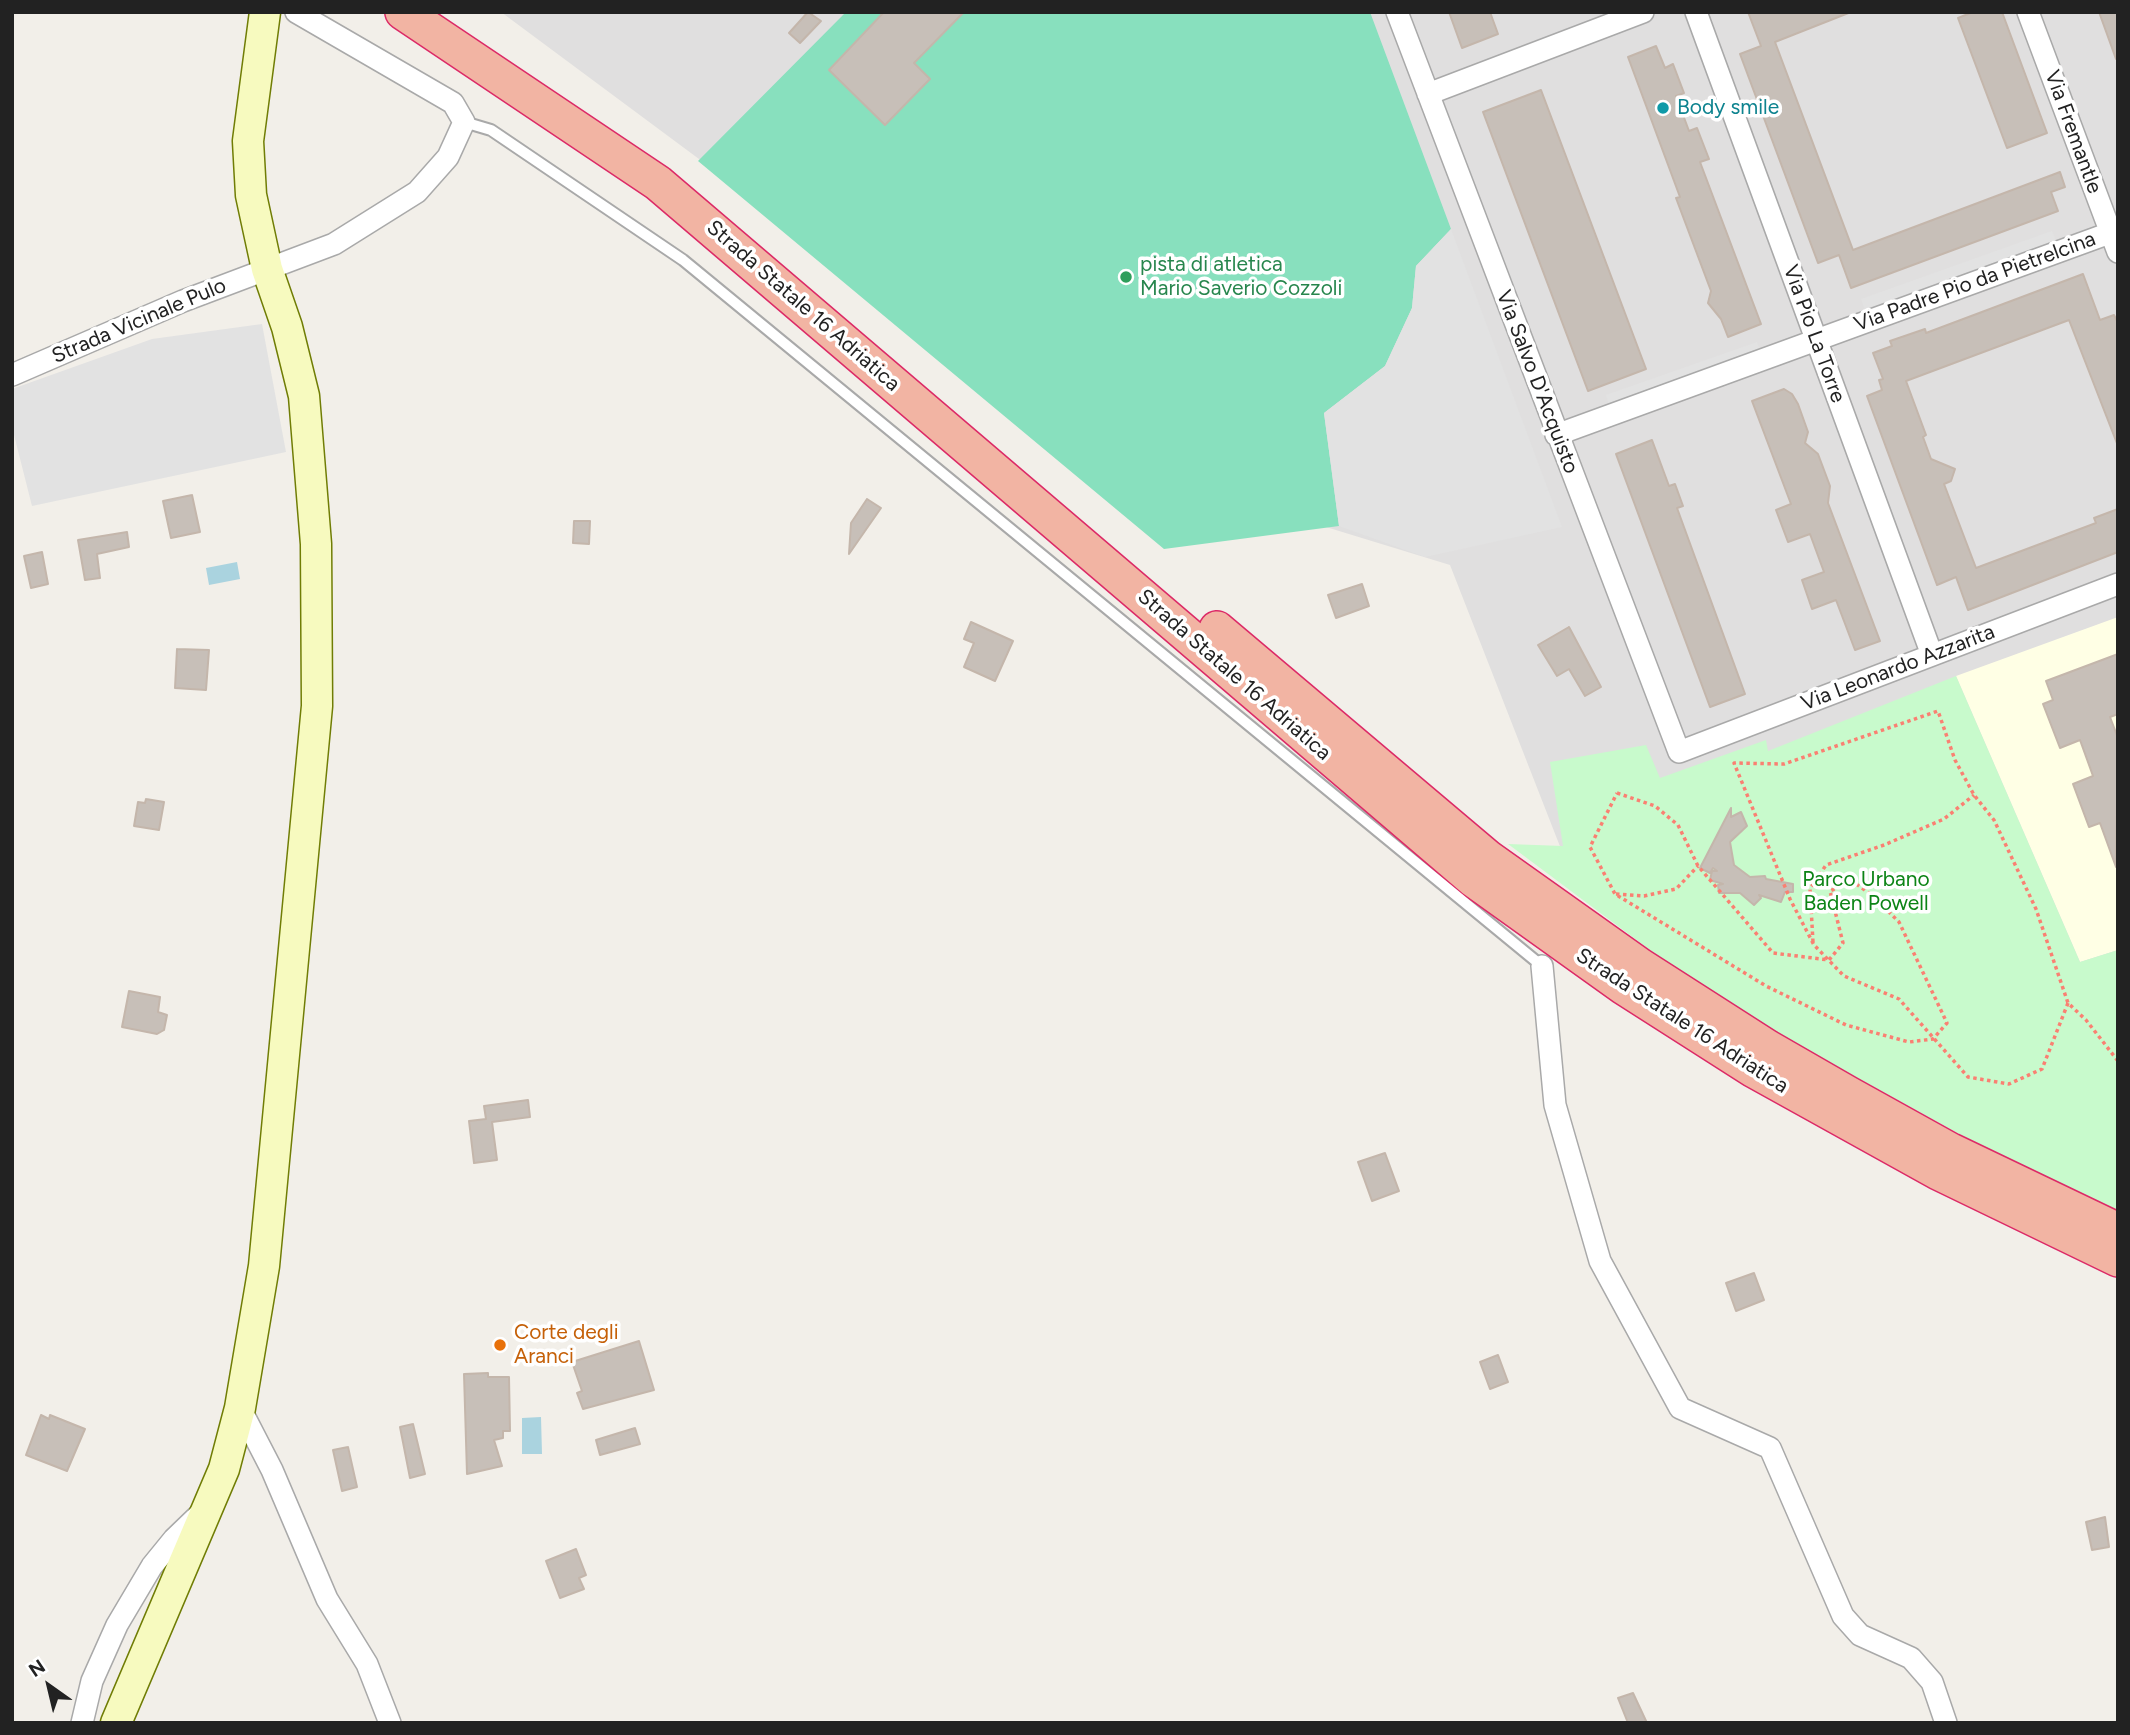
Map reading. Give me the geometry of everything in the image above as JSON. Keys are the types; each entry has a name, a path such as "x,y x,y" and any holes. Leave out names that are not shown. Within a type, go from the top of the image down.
{"highway":[{"name":"Strada Statale 16 Adriatica","path":"403,12 658,183 1473,879 1624,987 1754,1070 1938,1172 2118,1259"},
{"name":"Strada Statale 16 Adriatica","path":"439,12 666,160 1488,858 1640,966 1768,1048 1951,1151 2118,1231"}],"main road":[{"path":"116,1723 224,1468 240,1408 264,1266 317,706 316,544 304,396 267,269 251,195 248,141 265,14"}],"street":[{"path":"296,12 453,103 464,122"},
{"name":"Via Salvo D'Acquisto","path":"1397,12 1556,435 1679,751"},
{"path":"1427,94 1643,12"},
{"name":"Via Pio La Torre","path":"1696,12 1932,655"},
{"name":"Via Fremantle","path":"2028,12 2115,238"},
{"name":"Strada Vicinale Pulo","path":"12,375 183,301 334,244 417,192 448,157 464,122"},
{"name":"Via Padre Pio da Pietrelcina","path":"1556,435 1816,340 2115,238"},
{"name":"Via Leonardo Azzarita","path":"1679,751 2118,584"},
{"path":"1542,966 1555,1105 1600,1261 1680,1408 1770,1448 1843,1616 1860,1635 1910,1658 1932,1682 1946,1723"},
{"path":"240,1408 272,1470 327,1599 367,1664 390,1723"},
{"path":"82,1723 92,1681 117,1625 152,1566 174,1539 208,1507"}],"lane":[{"path":"464,122 491,130 683,260 1542,966"}],"path":[{"path":"2068,1003 2042,1069 2009,1084 1968,1077 1899,999 1844,976 1814,946 1790,899 1734,763 1784,764 1938,710 1955,760 1974,795 1994,820 2036,909 2068,1003 2086,1020 2118,1061"},
{"path":"1617,793 1655,806 1678,825 1698,866 1773,953 1829,960 1843,943 1830,891 1852,881 1899,922 1927,976 1947,1023 1933,1039 1909,1042 1846,1025 1766,986 1615,894 1590,847 1617,793"},
{"path":"1814,946 1810,889 1826,865 1884,845 1944,818 1974,795"},
{"path":"1615,894 1644,896 1676,889 1698,866"}],"shaded area":[{"path":"501,12 2118,12 2118,1152 1561,849 1450,565 1326,527 1170,547 699,159"},
{"path":"1451,229 1562,527 1425,557 1339,526 1324,413 1385,366 1412,308 1416,266"},
{"path":"2052,231 2057,243 1865,311 1861,299"},
{"path":"262,324 286,452 32,506 12,427 12,389 152,339"},
{"path":"1757,342 1761,352 1609,405 1606,395"},
{"path":"2118,617 2118,950 2080,962 1956,676"}],"green space":[{"name":"pista di atletica Mario Saverio Cozzoli","path":"846,12 1370,12 1451,229 1416,266 1412,308 1385,366 1324,413 1339,526 1164,549 698,161"},
{"name":"Parco Urbano Baden Powell","path":"1956,676 2080,962 2118,950 2118,1211 1992,1152 1763,1026 1654,953 1508,844 1563,846 1550,762 1646,745 1660,778 1766,740 1768,751"}],"water":[{"path":"237,562 240,579 209,585 206,568"},
{"path":"541,1417 542,1454 522,1454 522,1418"}],"building":[{"path":"808,12 821,21 800,43 789,33"},
{"path":"884,12 964,12 914,63 930,79 885,125 829,70"},
{"path":"1449,12 1490,12 1498,34 1462,48"},
{"path":"1748,12 1851,12 1775,42 1853,250 2060,172 2065,187 2051,192 2058,211 1851,288 1839,255 1818,263 1740,54 1761,46"},
{"path":"1973,12 2002,12 2047,133 2007,148 1958,18"},
{"path":"2099,12 2118,12 2118,59 2116,59"},
{"path":"1656,46 1665,68 1673,64 1684,93 1676,96 1689,131 1697,128 1709,159 1700,162 1761,324 1728,337 1721,319 1708,303 1711,291 1676,198 1680,197 1628,57"},
{"path":"1541,90 1646,369 1588,391 1483,112"},
{"path":"2083,274 2100,320 2114,315 2118,323 2118,446 2069,320 1906,381 1926,435 1923,437 1931,459 1955,469 1951,481 1944,484 1976,568 2096,523 2094,518 2118,509 2118,552 1968,610 1956,577 1937,585 1867,396 1882,390 1879,380 1883,379 1873,353 1892,346 1890,341 1925,329 1926,333"},
{"path":"1784,389 1792,394 1798,404 1808,432 1805,443 1818,454 1830,486 1828,503 1880,641 1855,650 1836,600 1812,609 1802,580 1824,572 1810,534 1788,542 1776,510 1791,504 1752,401"},
{"path":"1652,440 1669,486 1675,484 1683,506 1677,508 1745,694 1710,707 1616,454"},
{"path":"192,495 200,532 171,538 163,501"},
{"path":"867,499 881,508 849,554 851,523"},
{"path":"574,521 590,521 589,544 573,543"},
{"path":"127,532 129,547 97,554 100,578 85,580 78,540"},
{"path":"42,552 48,584 31,588 24,556"},
{"path":"1362,584 1369,606 1336,618 1328,595"},
{"path":"971,622 1013,641 995,681 964,667 974,643 964,639"},
{"path":"1569,627 1601,687 1585,696 1569,669 1557,676 1538,645"},
{"path":"177,649 209,650 206,690 175,688"},
{"path":"2118,654 2118,714 2110,717 2118,738 2116,867 2100,823 2089,827 2073,784 2093,776 2080,740 2060,748 2043,704 2053,700 2046,681"},
{"path":"146,799 164,802 159,830 134,826 138,802 145,803"},
{"path":"1731,808 1731,817 1741,812 1747,826 1730,842 1734,865 1750,877 1765,876 1766,879 1793,884 1793,892 1785,892 1781,902 1759,895 1761,898 1754,905 1740,893 1719,893 1718,885 1723,884 1710,880 1712,871 1717,871 1713,868 1710,873 1700,868"},
{"path":"129,991 160,997 158,1012 167,1015 164,1030 157,1034 122,1027"},
{"path":"528,1100 530,1117 492,1122 497,1160 474,1163 469,1121 486,1119 484,1106"},
{"path":"1385,1153 1399,1191 1372,1201 1358,1162"},
{"path":"1754,1273 1764,1300 1736,1311 1726,1283"},
{"path":"639,1341 654,1390 583,1409 577,1393 582,1391 572,1362"},
{"path":"1498,1355 1508,1382 1490,1389 1480,1362"},
{"path":"488,1373 488,1377 509,1377 510,1431 503,1431 503,1438 494,1440 502,1466 467,1474 464,1374"},
{"path":"41,1415 49,1419 50,1415 85,1429 67,1471 26,1455"},
{"path":"413,1424 425,1474 410,1478 400,1427"},
{"path":"635,1428 640,1444 600,1455 596,1440"},
{"path":"348,1447 357,1487 342,1491 333,1450"},
{"path":"2105,1517 2109,1547 2092,1550 2086,1522"},
{"path":"576,1549 586,1575 579,1578 584,1589 560,1598 546,1561"},
{"path":"1633,1693 1647,1723 1628,1723 1618,1698"}],"place":[{"name":"Body smile","path":"1663,108"},
{"name":"pista di atletica Mario Saverio Cozzoli","path":"1126,277"},
{"name":"Corte degli Aranci","path":"500,1345"}]}
